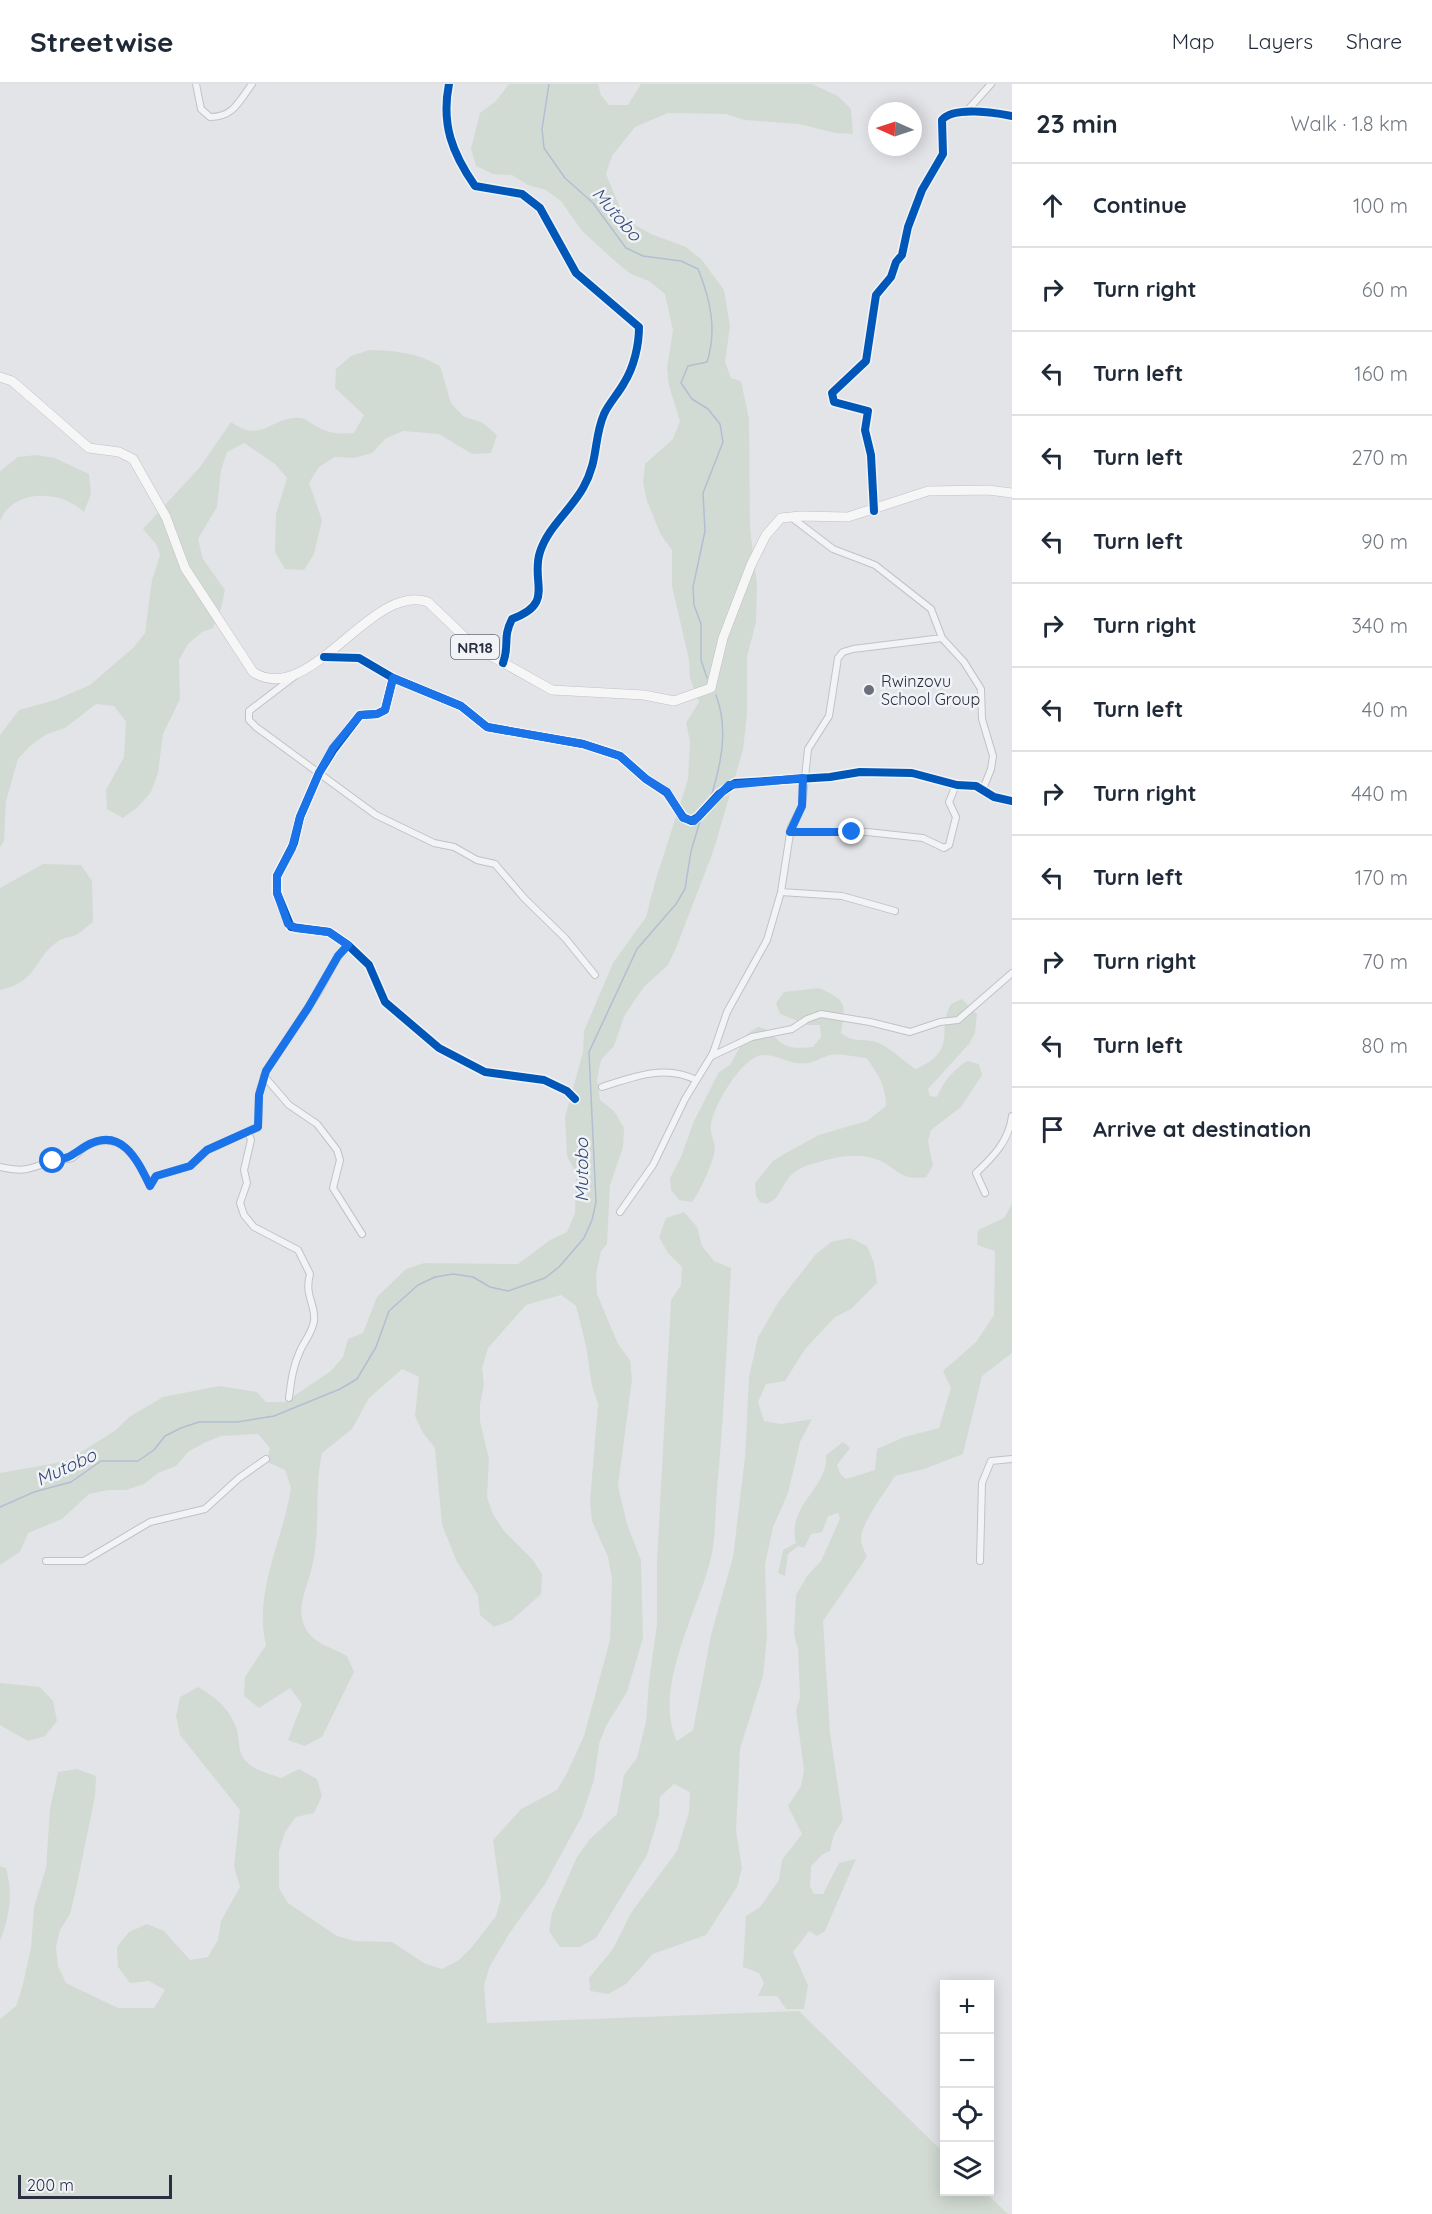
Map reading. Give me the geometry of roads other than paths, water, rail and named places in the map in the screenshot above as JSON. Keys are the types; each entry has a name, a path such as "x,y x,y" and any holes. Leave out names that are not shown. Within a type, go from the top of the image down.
{"main road":[{"name":"NR18","path":"0,378 12,381 89,448 119,452 133,459 166,517 185,568 253,672 269,678 297,674 324,657 367,621 387,609 419,599 428,602 475,646 557,691 644,695 674,701 711,688 723,638 751,565 771,529 781,518 790,516"},
{"path":"790,516 848,517 873,511 928,491 988,490 1012,493"}],"street":[{"path":"196,84 201,109 210,117 222,117 239,106 252,84"},
{"path":"449,84 447,134 454,153 476,186 522,194 540,208 576,273 639,327 639,343 626,380 605,412 598,432 593,470 572,508 545,537 538,559 540,582 538,601 526,614 512,619 505,633 507,652 503,663"},
{"path":"965,112 991,84"},
{"path":"873,511 871,455 865,430 868,411 834,402 831,397 832,393 866,361 876,296 891,277 896,262 902,255 908,227 922,190 943,154 942,120 945,116 965,112 992,112 1012,116"},
{"path":"790,516 833,549 875,565 932,609 942,638 964,662 981,689 982,719 993,756 991,769 982,789"},
{"path":"620,1212 653,1165 696,1080 711,1056 727,1012 766,940 782,892 790,832 802,806 803,778 808,749 829,716 836,664 843,652 853,649 942,638"},
{"path":"324,657 354,656 393,678 461,706 487,727 583,744 620,756 646,779 667,792 683,818 691,821 698,817 729,785 860,772 912,773 956,785 982,789 994,798 1012,801"},
{"path":"297,674 249,711 249,720 272,741 392,823 434,843 454,847 477,860 495,864 524,898 565,938 596,975"},
{"path":"393,678 385,710 377,714 360,715 333,748 319,773 300,817 292,848 277,876 277,893 286,920 291,927 329,932 348,945 369,965 385,1002 439,1047 485,1072 544,1080 567,1091 575,1100"},
{"path":"790,832 867,832 923,837 944,848 950,845 953,834 956,817 949,802 956,785"},
{"path":"782,892 842,896 895,911"},
{"path":"0,1167 31,1171 53,1161 71,1158 87,1146 106,1140 124,1145 137,1159 150,1186 156,1176 190,1166 207,1150 248,1132 259,1124 259,1095 264,1076 274,1055 319,991 338,956 348,945"},
{"path":"711,1056 752,1037 792,1029 807,1019 821,1014 863,1020 910,1032 940,1022 958,1020 1012,973"},
{"path":"602,1087 650,1073 682,1073 696,1080"},
{"path":"264,1076 289,1105 317,1124 337,1150 340,1160 333,1188 362,1234"},
{"path":"986,1193 976,1173 994,1155 1010,1128 1012,1116"},
{"path":"248,1132 251,1140 244,1170 247,1183 240,1203 244,1215 254,1227 298,1250 310,1274 307,1288 314,1317 310,1336 300,1351 291,1376 289,1398"},
{"path":"46,1561 84,1561 150,1522 205,1509 239,1478 266,1459"},
{"path":"980,1561 984,1476 991,1461 1012,1459"}],"waterway":[{"name":"Mutobo","path":"549,84 542,129 544,148 565,178 593,203 626,248 643,256 681,261 698,269 709,304 712,338 707,362 688,366 681,383 692,399 708,409 720,424 723,442 703,493 705,531 693,587 694,605 701,624 701,660 707,678"},
{"name":"Mutobo","path":"710,800 720,761 723,734 716,695"},
{"name":"Mutobo","path":"0,1507 34,1492 71,1482 101,1461 138,1461 154,1450 165,1436 181,1428 199,1422 237,1422 274,1416 340,1389 357,1379 376,1347 389,1311 418,1285 435,1277 453,1274 473,1277 490,1287 508,1291 545,1278 559,1267 584,1238 592,1220 596,1202 589,1052 637,949 676,904 685,889 691,851 701,818"}],"place":[{"name":"Rwinzovu School Group","path":"869,690"}]}
